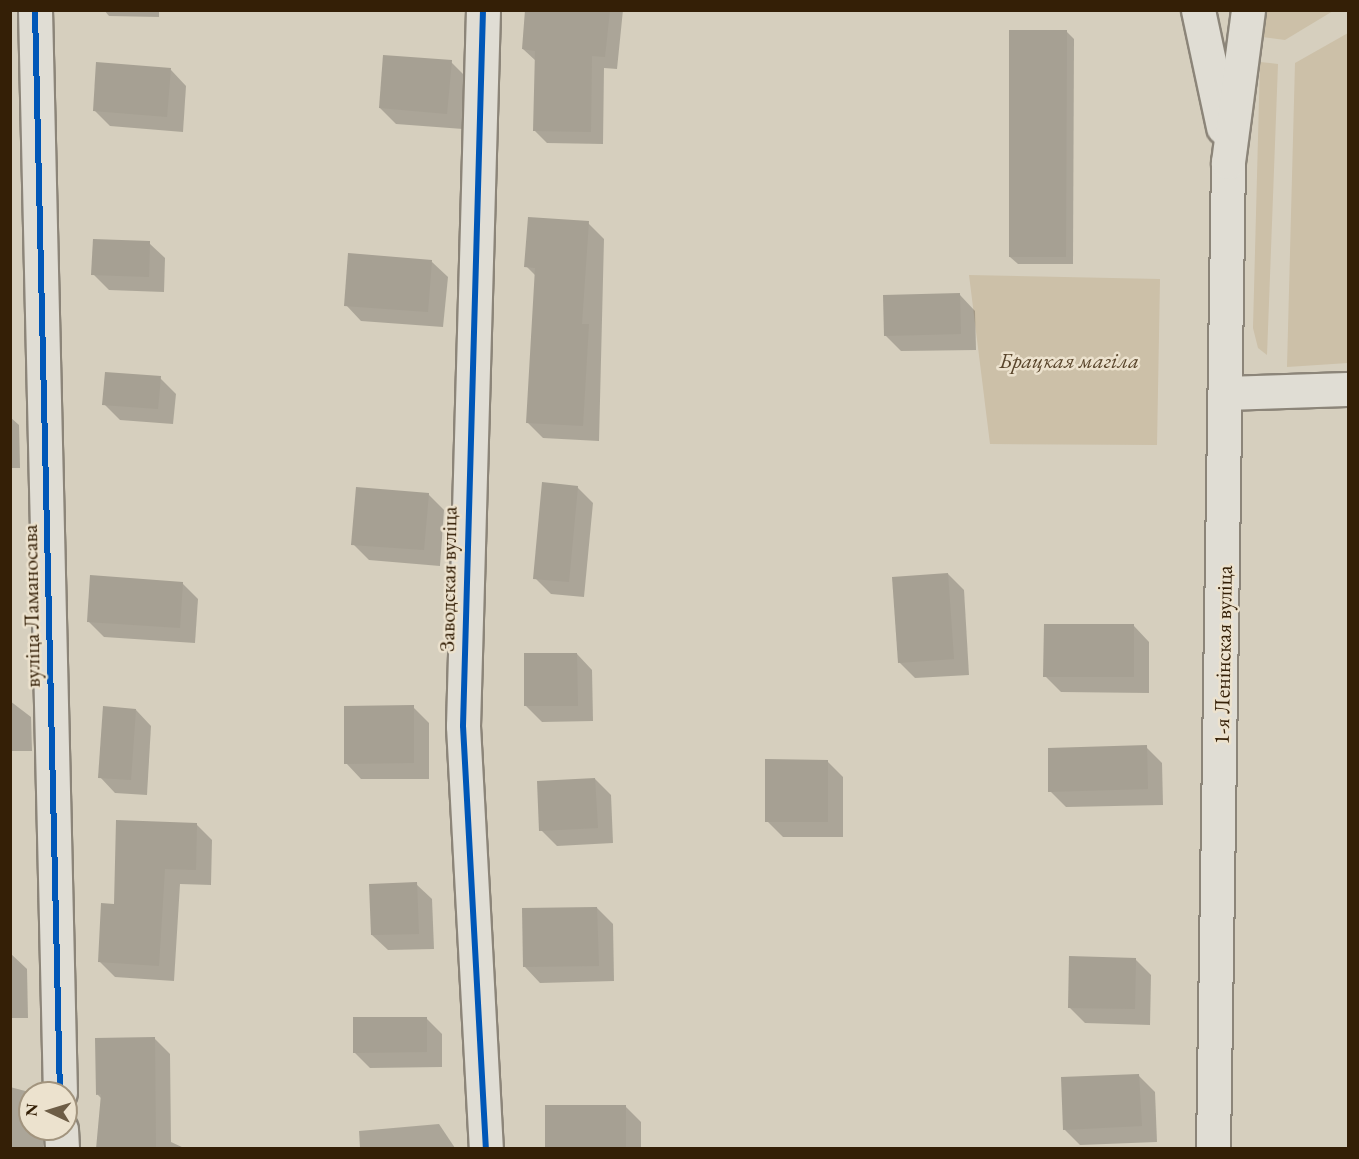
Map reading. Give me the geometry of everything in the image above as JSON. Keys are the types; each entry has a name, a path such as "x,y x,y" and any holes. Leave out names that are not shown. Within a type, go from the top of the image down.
{"street":[{"name":"вуліца Ламаносава","path":"35,10 60,1081"},
{"name":"Заводская вуліца","path":"483,10 463,726 486,1149"},
{"path":"1198,10 1228,162"},
{"path":"1228,162 1248,10"},
{"name":"1-я Ленінская вуліца","path":"1213,1149 1227,393 1228,162"},
{"path":"1227,393 1348,389"}],"green space":[{"path":"1263,11 1333,11 1285,40 1262,37"},
{"path":"1348,33 1348,363 1287,367 1295,63"},
{"path":"1260,62 1278,64 1267,355 1258,348 1253,328"},
{"name":"Брацкая магіла","path":"969,275 1160,279 1157,445 990,444"}],"building":[{"path":"525,10 610,10 605,57 592,56 591,132 533,131 535,51 522,49"},
{"path":"1009,30 1067,30 1066,257 1009,257"},
{"path":"383,55 452,60 447,114 379,108"},
{"path":"96,62 171,68 167,117 93,111"},
{"path":"528,217 589,221 582,324 589,324 583,426 526,423 535,268 524,267"},
{"path":"93,239 150,241 149,277 91,275"},
{"path":"348,253 432,260 428,312 344,306"},
{"path":"960,293 961,334 884,336 883,295"},
{"path":"105,372 161,376 158,409 102,405"},
{"path":"542,482 578,486 569,582 533,579"},
{"path":"356,487 429,493 424,550 351,545"},
{"path":"948,573 954,659 898,663 892,577"},
{"path":"90,575 183,582 180,628 87,622"},
{"path":"1044,624 1134,624 1134,677 1043,677"},
{"path":"524,653 577,653 578,706 524,706"},
{"path":"414,705 414,763 344,764 344,706"},
{"path":"103,706 136,709 131,780 98,778"},
{"path":"1147,745 1148,789 1048,792 1048,748"},
{"path":"765,759 828,760 828,822 765,822"},
{"path":"595,778 598,828 539,831 537,781"},
{"path":"116,820 197,823 196,870 165,869 159,966 98,962 101,903 114,904"},
{"path":"417,882 419,934 371,935 369,884"},
{"path":"597,907 599,966 523,967 522,908"},
{"path":"1069,956 1136,958 1135,1009 1068,1008"},
{"path":"353,1017 427,1017 427,1052 353,1053"},
{"path":"155,1037 156,1149 96,1149 101,1094 96,1095 95,1038"},
{"path":"1139,1074 1142,1126 1063,1130 1061,1077"},
{"path":"545,1105 626,1105 626,1149 545,1149"}],"cycle path":[{"path":"35,10 60,1081"},
{"path":"483,10 463,726 486,1148"}]}
